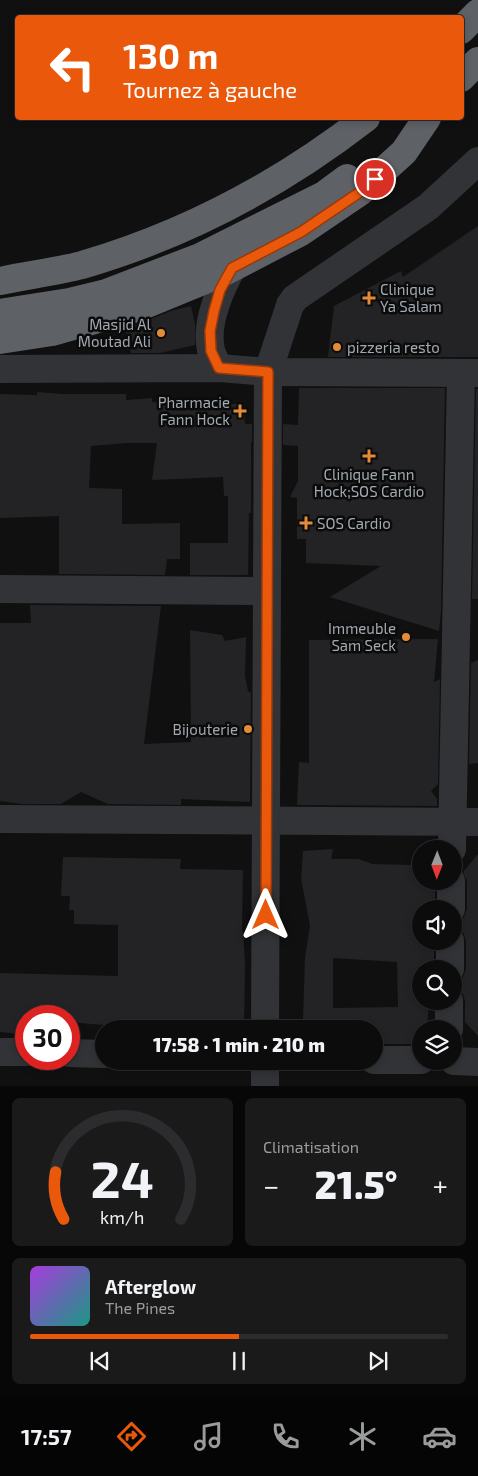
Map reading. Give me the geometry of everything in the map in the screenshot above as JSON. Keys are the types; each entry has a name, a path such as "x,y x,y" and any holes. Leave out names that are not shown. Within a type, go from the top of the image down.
{"highway":[{"path":"464,27 478,13"},
{"path":"464,75 478,61"},
{"path":"0,281 80,265 141,246 206,218 278,179 326,148 363,120"},
{"path":"0,313 69,302 106,293 200,257 324,195 361,168 420,120"},
{"path":"0,340 52,332 137,308 232,268 301,232 360,192 404,152 426,120"}],"street":[{"path":"265,1020 268,372 290,305 295,298 428,207 478,161"},
{"path":"219,368 211,351 210,331 220,290 232,268"},
{"path":"0,369 219,368 268,372 470,373 461,831 266,820 0,819"},
{"path":"0,589 267,590"},
{"path":"0,1052 15,1052"},
{"path":"80,1053 95,1054"},
{"path":"383,1060 412,1060"},
{"path":"462,1061 478,1062"},
{"path":"265,1070 265,1086"}],"building":[{"path":"478,226 478,357 328,357 334,306 401,271 403,277"},
{"name":"Masjid Al Moutad Ali","path":"191,306 195,324 195,345 160,353 131,353 125,328 171,311"},
{"name":"Clinique Fann Hock;SOS Cardio","path":"299,388 445,388 441,611 439,631 330,597 381,566 306,563 306,539 297,539 297,498 290,497 298,481 298,446 283,445 283,424 298,425"},
{"path":"476,389 478,389 478,599 472,599"},
{"path":"37,392 126,394 126,400 152,398 152,402 185,404 184,409 243,403 245,424 252,424 248,574 190,575 190,543 228,543 228,496 224,496 223,477 152,480 157,443 126,443 91,446 89,488 122,489 122,524 180,523 180,559 167,559 165,575 59,574 59,516 0,518 0,394 37,395"},
{"path":"30,605 161,606 144,744 191,742 190,630 222,635 225,641 246,637 245,676 248,691 251,693 250,802 181,799 181,805 108,804 81,792 61,804 23,804 0,801 0,623 31,623"},
{"path":"438,639 434,682 440,679 438,784 431,791 437,799 437,806 297,805 299,762 309,763 309,640"},
{"path":"478,660 478,763 469,764 471,663"},
{"path":"333,849 331,859 359,859 372,864 412,865 412,890 435,890 435,900 412,900 412,950 434,950 434,960 412,960 412,1010 428,1010 428,1020 412,1020 412,1044 383,1044 383,1020 303,1019 305,958 310,925 301,879 303,851","holes":["333,958 397,962 398,1007 333,1008"]},
{"path":"478,854 478,1036 465,1022 465,1001 462,993 462,978 466,969 466,941 462,932 462,919 467,909 467,881 463,872"},
{"path":"63,857 181,859 180,869 243,870 244,1020 95,1020 95,1024 80,1023 80,1005 15,1005 15,1033 0,1032 0,973 118,976 118,925 74,924 74,910 69,910 70,896 61,896"}],"place":[{"name":"Clinique Ya Salam","path":"369,298"},
{"name":"Masjid Al Moutad Ali","path":"161,333"},
{"name":"pizzeria resto","path":"337,347"},
{"name":"Pharmacie Fann Hock","path":"240,411"},
{"name":"Clinique Fann Hock;SOS Cardio","path":"369,456"},
{"name":"SOS Cardio","path":"306,523"},
{"name":"Immeuble Sam Seck","path":"406,637"},
{"name":"Bijouterie","path":"248,729"}],"route":[{"path":"266,915 268,372 219,368 211,351 210,331 220,290 232,268 301,232 360,192 375,179"}]}
